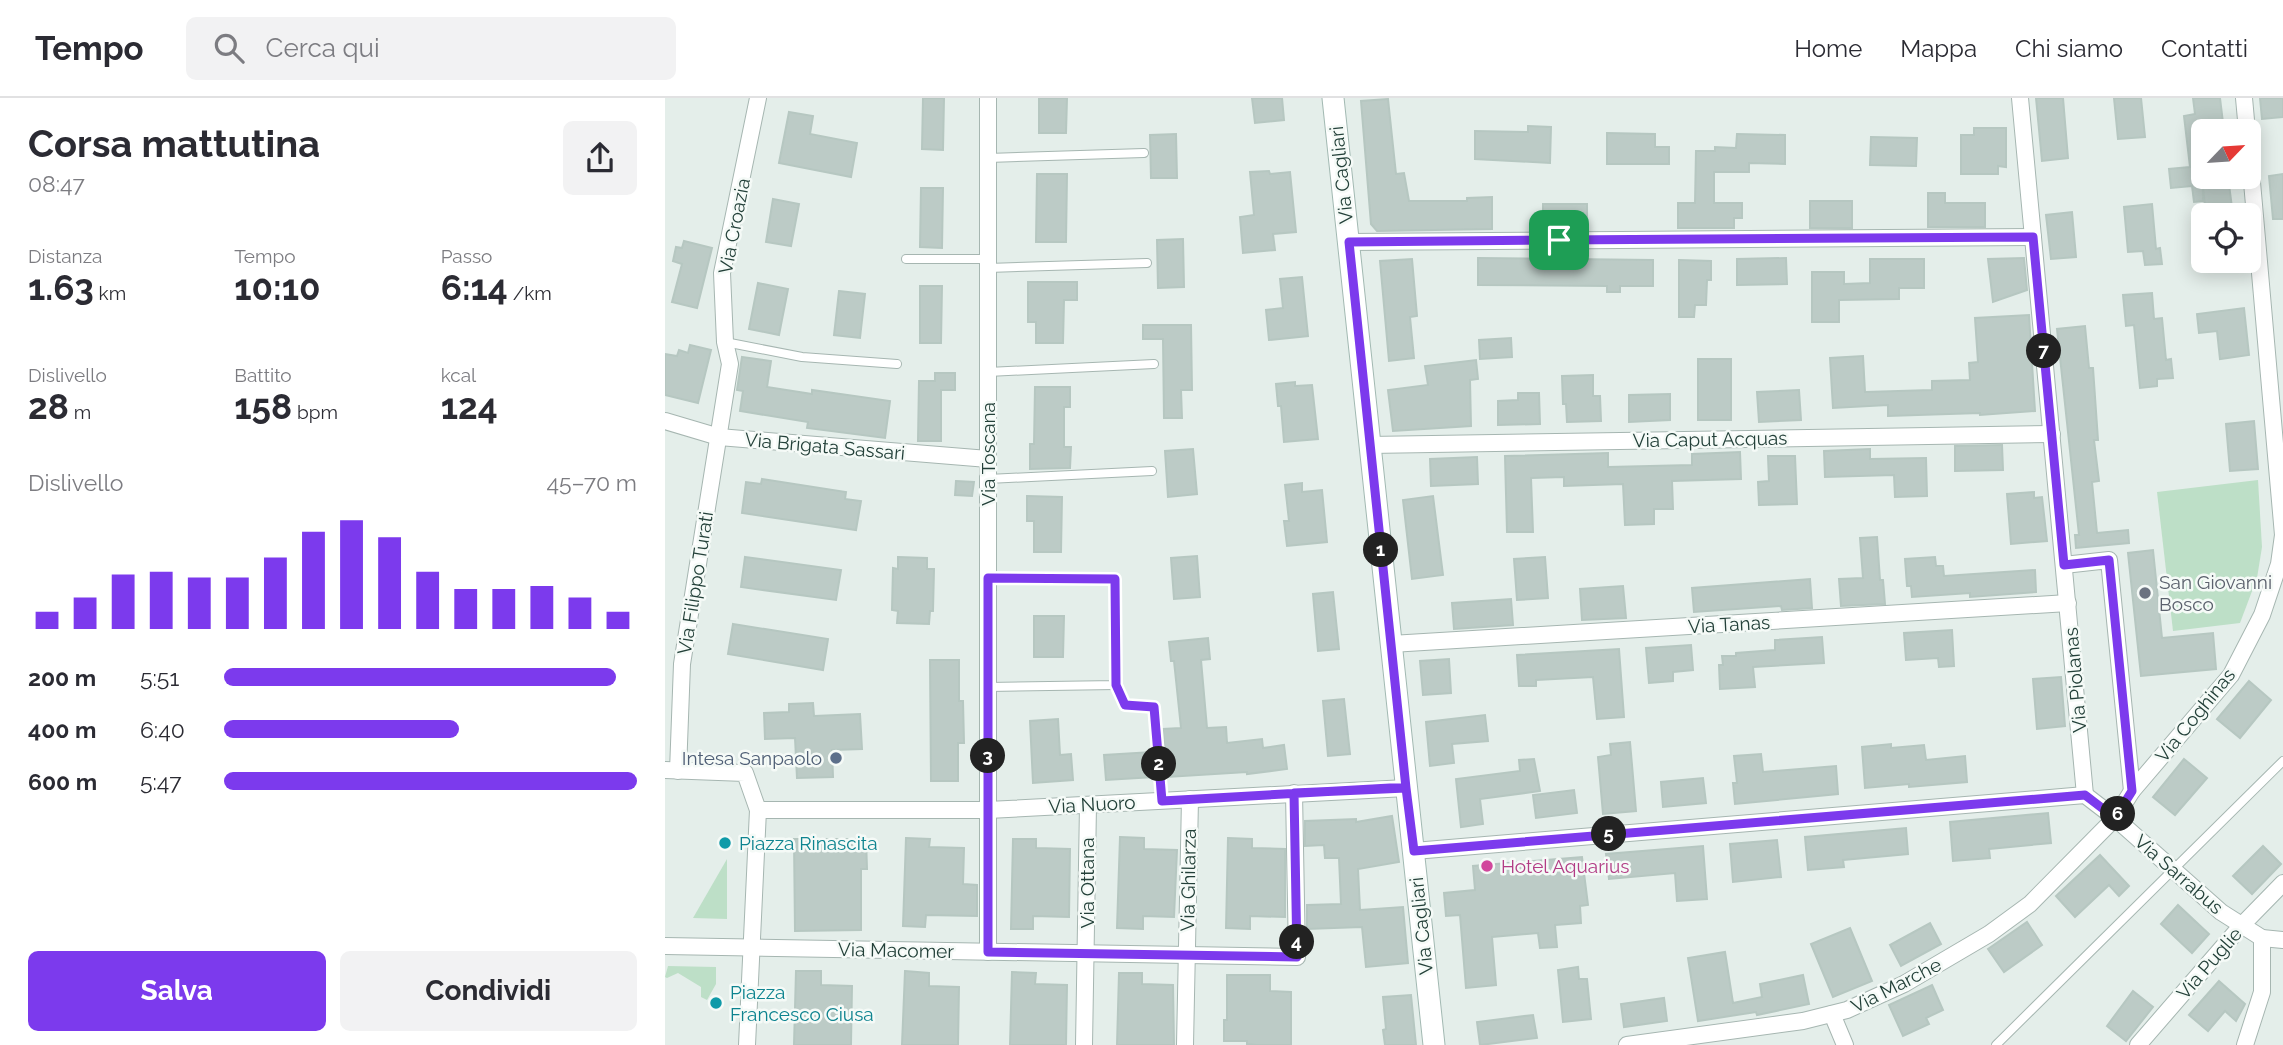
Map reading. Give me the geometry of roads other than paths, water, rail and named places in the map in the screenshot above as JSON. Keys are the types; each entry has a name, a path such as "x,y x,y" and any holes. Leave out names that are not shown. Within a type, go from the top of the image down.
{"street":[{"name":"Via Croazia","path":"719,437 730,365 725,342 722,273 758,98"},
{"name":"Via Toscana","path":"988,98 988,810"},
{"name":"Via Cagliari","path":"1333,98 1434,1045"},
{"name":"Via Piolanas","path":"2020,98 2085,795"},
{"path":"2244,98 2246,119"},
{"name":"Via Coghinas","path":"2115,818 2132,791 2231,675 2262,615 2279,564 2283,535 2253,189"},
{"path":"1349,242 2033,237"},
{"name":"Via Brigata Sassari","path":"665,421 719,437 988,460"},
{"name":"Via Caput Acquas","path":"1369,445 2052,434"},
{"name":"Via Filippo Turati","path":"671,771 683,663 719,437"},
{"path":"2064,565 2109,560 2132,791"},
{"name":"Via Tanas","path":"1391,644 2068,603"},
{"path":"671,771 744,773 758,810 747,1045"},
{"name":"Via Nuoro","path":"758,810 988,810 1406,788"},
{"name":"Via Macomer","path":"752,946 1297,957 1294,793"},
{"path":"1414,851 2085,795"},
{"name":"Via Sarrabus","path":"2085,795 2115,818 2221,912 2262,938 2283,940"},
{"name":"Via Ghilarza","path":"1185,1045 1190,799"},
{"name":"Via Ottana","path":"1084,1045 1088,805"},
{"path":"988,810 988,952"},
{"name":"Via Marche","path":"1627,1045 1803,1021 1847,1010 1904,984 1989,934 2030,904 2115,818"},
{"name":"Via Puglie","path":"2138,1045 2242,925 2283,883"},
{"path":"2245,1045 2262,992 2262,938"},
{"path":"665,946 752,946"},
{"path":"1832,1014 1845,1045"}],"lane":[{"path":"988,158 1144,153"},
{"path":"906,259 988,264 1147,264"},
{"path":"725,342 802,357 897,364"},
{"path":"988,372 1154,364"},
{"path":"988,479 1152,471"},
{"path":"988,578 1115,579 1116,685 1125,705 1154,707 1162,801"},
{"path":"988,687 1116,685"},
{"path":"1996,1045 2283,761"}],"place":[{"name":"San Giovanni Bosco","path":"2145,593"},
{"name":"Intesa Sanpaolo","path":"836,758"},
{"name":"Piazza Rinascita","path":"725,843"},
{"name":"Hotel Aquarius","path":"1487,866"},
{"name":"Piazza Francesco Ciusa","path":"716,1003"}]}
